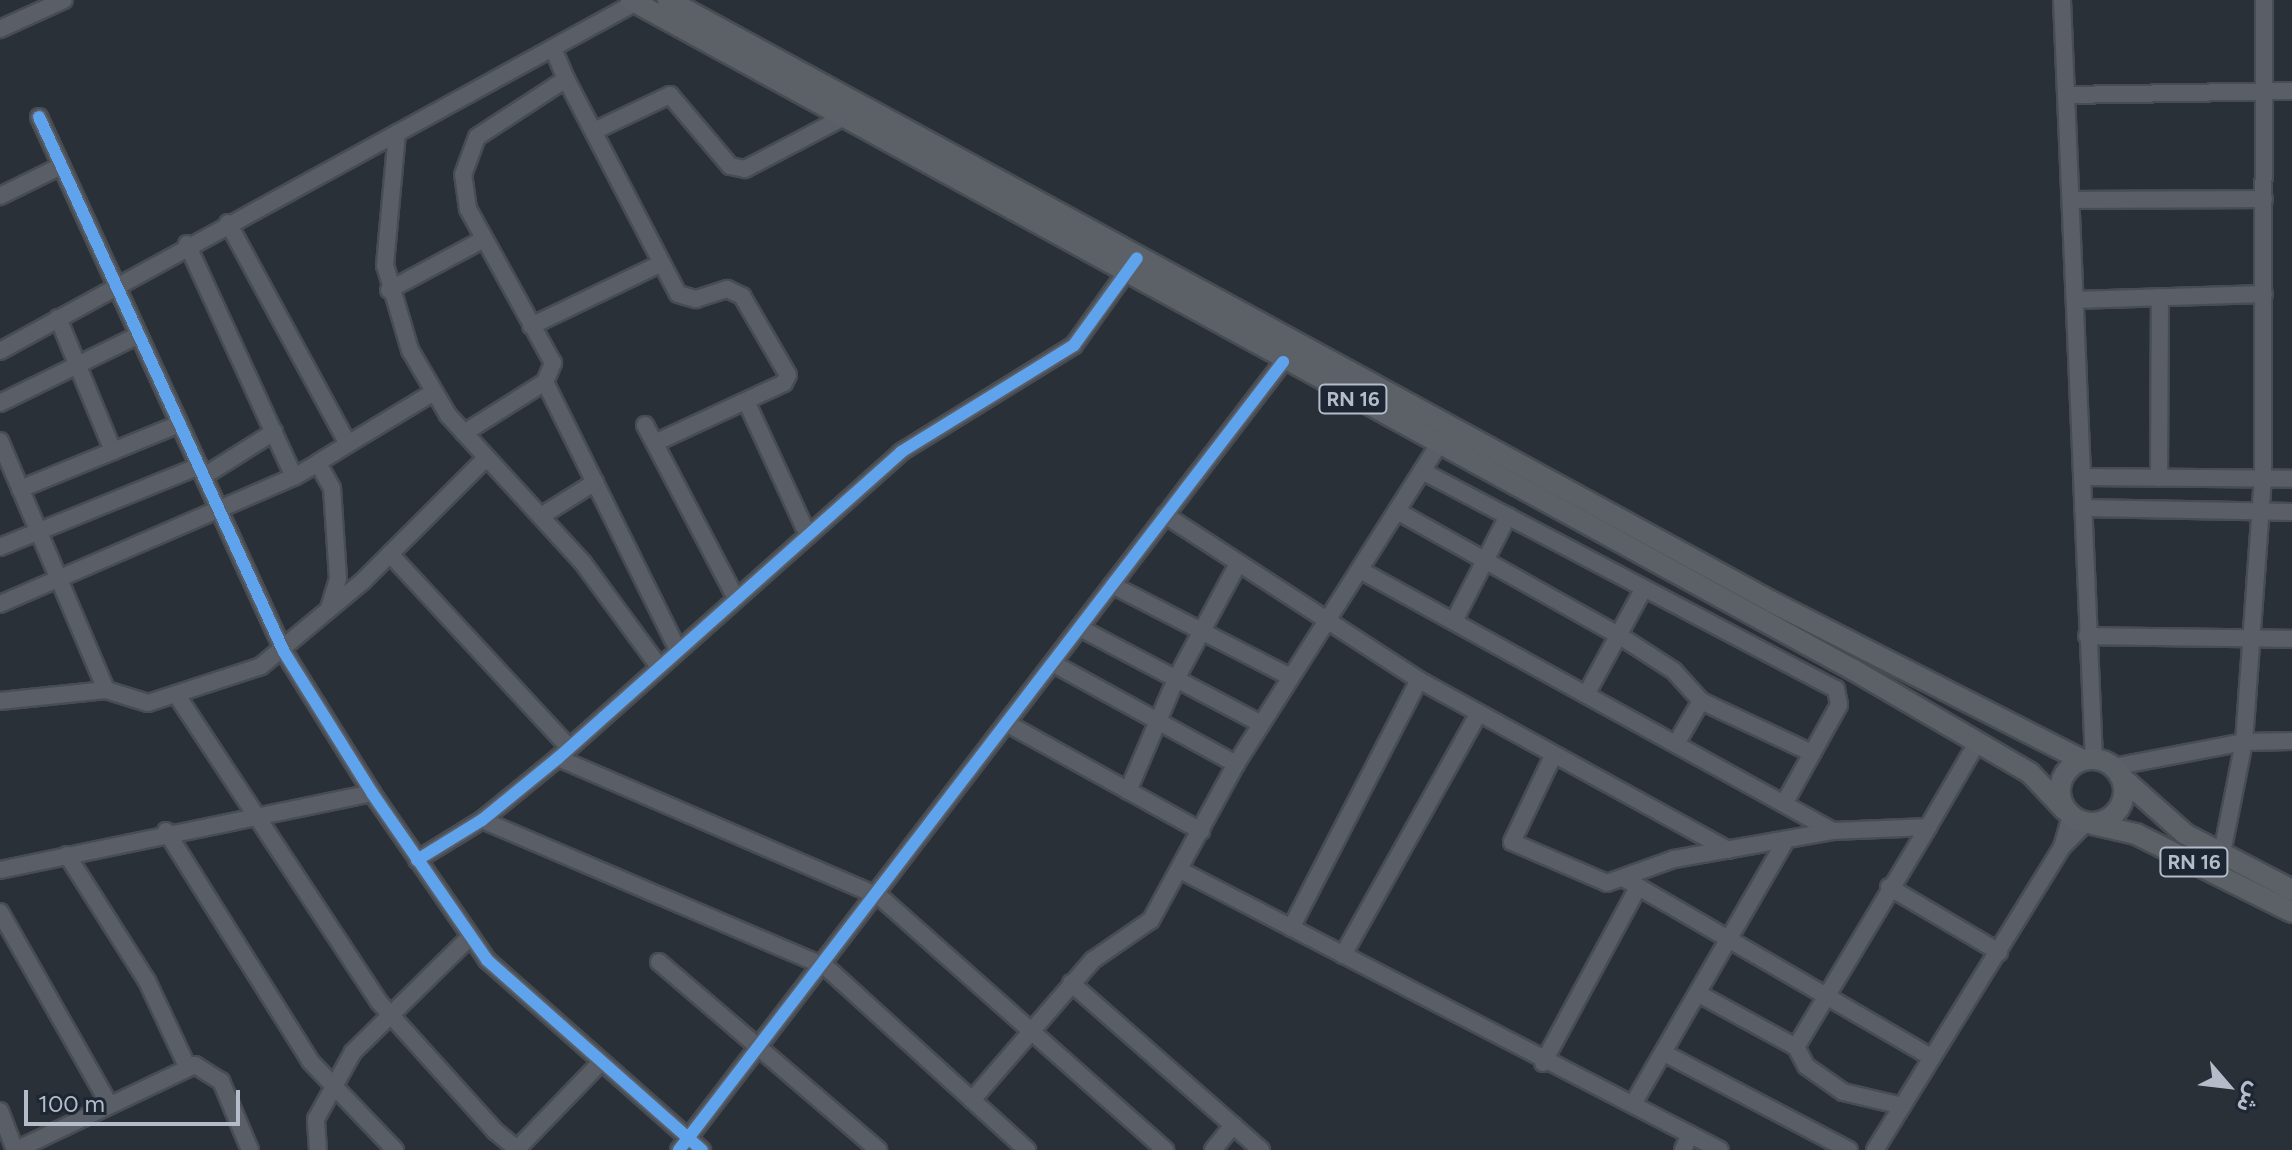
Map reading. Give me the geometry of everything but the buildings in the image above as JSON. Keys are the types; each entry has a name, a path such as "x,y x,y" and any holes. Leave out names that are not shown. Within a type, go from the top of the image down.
{"main road":[{"name":"RN 16","path":"668,0 1961,704 2103,766 2161,816 2292,890"},
{"name":"RN 16","path":"636,1 1123,275 1752,615 1978,741 2030,773 2079,818 2136,834 2292,912"},
{"path":"2103,766 2119,808 2079,818 2060,785 2103,766"}],"street":[{"path":"0,29 43,6 64,0"},
{"path":"2062,0 2087,636 2103,766 2244,742 2292,741"},
{"path":"2222,853 2244,742 2248,639 2263,479 2264,0"},
{"path":"0,351 187,244 554,51 636,1"},
{"path":"554,51 662,263 687,298 727,289 749,308 789,378 655,443"},
{"path":"464,433 545,382 553,363 484,239 464,194 467,154 498,118 566,79"},
{"path":"2066,95 2292,91"},
{"path":"594,131 670,95 730,166 745,169 842,118"},
{"path":"39,117 137,336 204,476 274,432"},
{"path":"397,133 385,204 389,290 434,392 464,433 541,516 658,665"},
{"path":"0,196 61,166"},
{"path":"2071,200 2264,199"},
{"path":"228,223 348,444"},
{"path":"389,290 484,239"},
{"path":"187,244 294,477"},
{"path":"417,860 482,820 564,752 677,648 932,429 1074,345 1137,258"},
{"path":"531,326 662,263"},
{"path":"2075,300 2264,294"},
{"path":"2159,478 2160,297"},
{"path":"58,318 113,451"},
{"path":"0,403 137,336"},
{"path":"683,1145 826,967 1283,362"},
{"path":"545,382 677,648"},
{"path":"0,604 294,477 434,392"},
{"path":"746,401 808,535"},
{"path":"20,489 179,424"},
{"path":"645,425 736,598"},
{"path":"972,1100 1071,983 1151,920 1236,764 1451,427"},
{"path":"0,441 106,690"},
{"path":"0,701 106,690 148,703 235,679 284,652 390,554 486,458"},
{"path":"318,463 337,523 338,579 327,612"},
{"path":"199,466 284,652 468,939 601,1062 683,1145 702,1150"},
{"path":"0,547 37,529 199,466"},
{"path":"1422,471 1839,692 1812,753 1784,804"},
{"path":"2082,477 2292,479"},
{"path":"541,516 595,482"},
{"path":"2083,508 2292,512"},
{"path":"1397,511 1620,636 1674,671 1701,701 1812,753"},
{"path":"1165,515 1325,623 1419,680 1728,850"},
{"path":"1454,621 1508,516"},
{"path":"390,554 564,752 879,896 1165,1150"},
{"path":"1128,791 1176,679 1238,564"},
{"path":"1360,570 1833,831"},
{"path":"1112,585 1290,677"},
{"path":"1587,693 1644,588"},
{"path":"1741,639 1752,615"},
{"path":"1080,628 1261,724"},
{"path":"2087,636 2292,639"},
{"path":"1054,664 1236,764"},
{"path":"1291,928 1419,680"},
{"path":"176,694 389,1016 517,1150 601,1062"},
{"path":"1676,744 1701,701"},
{"path":"1343,955 1478,714"},
{"path":"1008,724 1201,831"},
{"path":"1796,1047 1978,741"},
{"path":"1553,756 1512,842 1587,880 1632,883 1932,1058"},
{"path":"0,870 166,831 372,793"},
{"path":"1875,1150 2079,818"},
{"path":"482,820 826,967 1027,1150"},
{"path":"1543,1063 1632,883 1674,859 1784,844 1833,831 1928,827"},
{"path":"166,831 272,1006 334,1090 395,1150"},
{"path":"1633,1104 1784,844"},
{"path":"67,855 147,981 187,1066"},
{"path":"1180,870 1543,1063 1633,1104 1720,1150"},
{"path":"1889,887 1999,952"},
{"path":"0,912 109,1104"},
{"path":"318,1150 313,1129 353,1052 468,939"},
{"path":"659,962 760,1052 878,1150"},
{"path":"1071,983 1261,1150"},
{"path":"1699,994 1796,1047 1806,1066 1843,1092 1902,1106"},
{"path":"1664,1053 1849,1150"},
{"path":"0,1111 16,1150 187,1066 204,1068 221,1081 250,1150"},
{"path":"1213,1150 1233,1125"},
{"path":"1683,1150 1690,1134"}],"cycle path":[{"path":"39,117 284,652 372,793 487,960 702,1150"},
{"path":"417,860 482,820 558,758 901,452 1074,345 1137,258"},
{"path":"679,1150 1283,362"}]}
